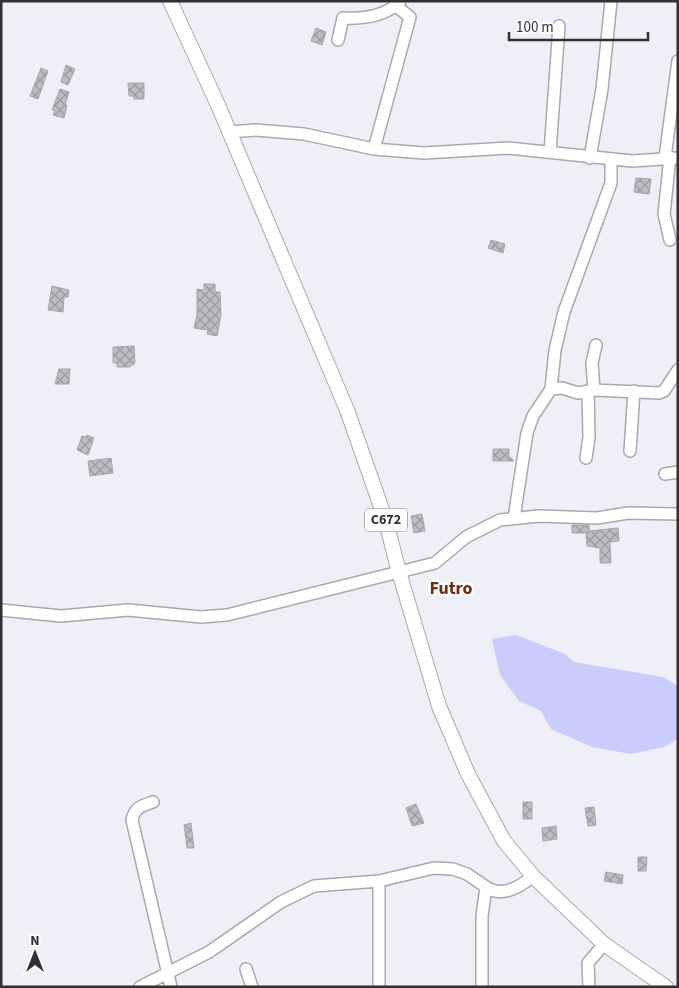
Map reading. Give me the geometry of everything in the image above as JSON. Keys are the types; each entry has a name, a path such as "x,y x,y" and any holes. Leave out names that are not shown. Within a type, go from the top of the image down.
{"main road":[{"name":"C672","path":"170,1 230,132 350,419 385,518 399,572 439,706 450,736 504,841 533,876 604,944 666,987"}],"street":[{"path":"590,158 602,88 611,1"},
{"path":"338,40 343,18 366,19 398,4 410,17 374,149"},
{"path":"550,152 559,26"},
{"path":"670,240 664,214 671,157 678,61"},
{"path":"230,132 256,130 304,134 374,149 424,153 508,148 590,158 632,160 671,157"},
{"path":"514,518 527,433 533,416 551,389 555,350 564,312 611,182 611,159"},
{"path":"586,458 589,438 592,363 596,345"},
{"path":"551,389 562,388 578,394 591,391 664,391 678,370"},
{"path":"630,451 634,391"},
{"path":"665,474 678,472"},
{"path":"1,610 61,616 128,610 201,617 227,615 435,563 475,531 500,520 514,518 597,518 628,513 678,514"},
{"path":"153,802 140,806 134,811 132,820 172,987"},
{"path":"140,987 209,952 296,893 314,886 379,881 419,870 447,868 467,874 497,893 511,890 533,876"},
{"path":"379,881 379,987"},
{"path":"482,987 482,916 486,887"},
{"path":"590,987 588,963 604,944"},
{"path":"246,970 252,987"}],"water":[{"path":"516,635 565,654 574,662 663,677 678,686 678,739 664,747 631,754 592,747 551,729 541,711 519,701 500,675 492,639"}],"building":[{"path":"316,28 326,32 322,45 311,41"},
{"path":"66,65 75,69 68,85 61,82"},
{"path":"41,68 48,71 38,99 30,96"},
{"path":"128,83 144,83 144,99 134,99 134,96 129,96"},
{"path":"60,89 69,92 64,118 53,115 55,111 52,110"},
{"path":"636,178 651,179 649,194 634,192"},
{"path":"491,240 505,244 503,253 488,248"},
{"path":"204,284 215,284 215,292 220,292 221,315 217,336 207,334 208,330 194,328 197,315 197,289 204,290"},
{"path":"52,286 69,290 68,297 64,297 63,312 48,310"},
{"path":"134,346 135,363 130,367 117,367 117,363 113,363 113,347"},
{"path":"59,369 70,369 69,384 55,384"},
{"path":"87,435 94,438 88,455 77,450 82,436 86,437"},
{"path":"493,449 509,449 509,456 514,461 493,461"},
{"path":"111,458 113,473 90,476 88,461"},
{"path":"422,514 425,531 414,533 411,516"},
{"path":"572,525 589,525 589,531 618,528 619,541 610,542 611,563 600,563 600,548 587,546 586,533 572,533"},
{"path":"523,802 532,802 532,819 523,819"},
{"path":"416,804 424,823 412,826 406,808"},
{"path":"594,807 596,825 588,826 585,808"},
{"path":"191,823 194,848 187,848 184,825"},
{"path":"556,826 557,839 543,841 542,828"},
{"path":"638,857 647,857 646,871 638,871"},
{"path":"606,872 623,875 622,884 604,881"}],"district":[{"name":"Futro","path":"451,588"}]}
